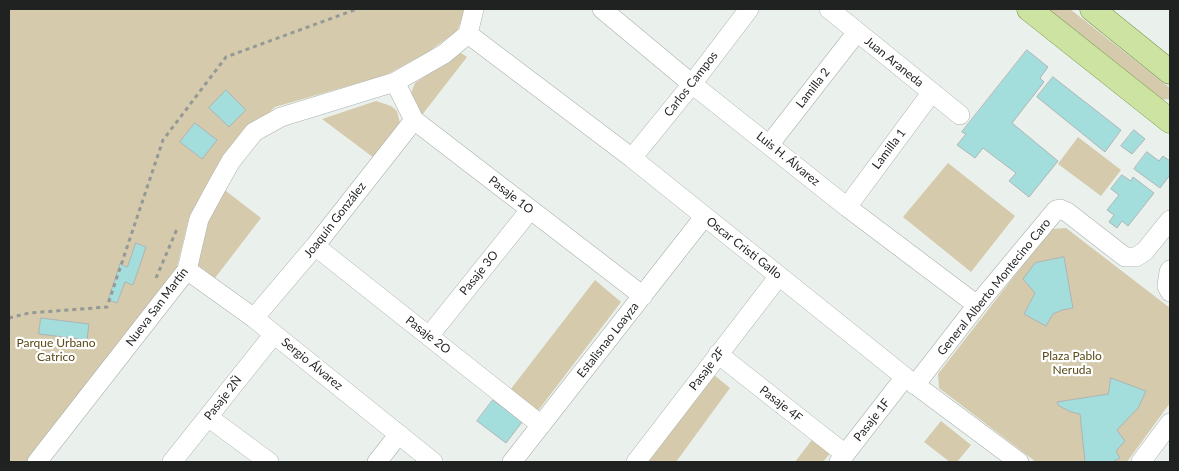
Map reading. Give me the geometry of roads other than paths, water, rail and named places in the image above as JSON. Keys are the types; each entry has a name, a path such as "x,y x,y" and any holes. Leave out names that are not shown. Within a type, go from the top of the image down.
{"main road":[{"path":"1028,9 1170,120"},
{"path":"1092,9 1170,72"}],"street":[{"path":"468,34 474,9"},
{"name":"Carlos Campos","path":"632,158 749,9"},
{"name":"Juan Araneda","path":"829,9 960,115"},
{"name":"Luis H. Álvarez","path":"612,12 692,84 977,305"},
{"name":"Lamilla 2","path":"770,144 857,32"},
{"name":"Nueva San Martín","path":"37,462 187,270 200,219 231,161 254,132 281,116 394,82 444,54 468,34"},
{"name":"Oscar Cristi Gallo","path":"468,34 632,158 910,381 998,456 1019,462"},
{"name":"Pasaje 1O","path":"394,82 414,120 642,296"},
{"name":"Lamilla 1","path":"847,206 932,92"},
{"name":"Joaquín González","path":"254,318 315,246 414,120"},
{"name":"General Alberto Montecino Caro","path":"910,381 977,305 1056,210 1060,209 1067,212 1125,257 1136,257 1145,251 1170,220"},
{"name":"Pasaje 3O","path":"429,336 530,210"},
{"name":"Estalisnao Loayza","path":"512,462 704,217"},
{"name":"Pasaje 2O","path":"315,246 541,425"},
{"name":"Sergio Álvarez","path":"187,270 254,318 433,462"},
{"path":"1170,270 1167,286 1170,292"},
{"name":"Pasaje 2F","path":"636,462 778,276"},
{"name":"Pasaje 2Ñ","path":"172,462 274,334"},
{"name":"Pasaje 4F","path":"718,354 842,458"},
{"name":"Pasaje 1F","path":"842,458 910,381"},
{"path":"208,417 268,462"},
{"path":"1141,462 1170,423"},
{"path":"377,462 399,434"}],"park label":[{"name":"Parque Urbano Catrico","path":"56,350"},
{"name":"Plaza Pablo Neruda","path":"1072,363"}]}
